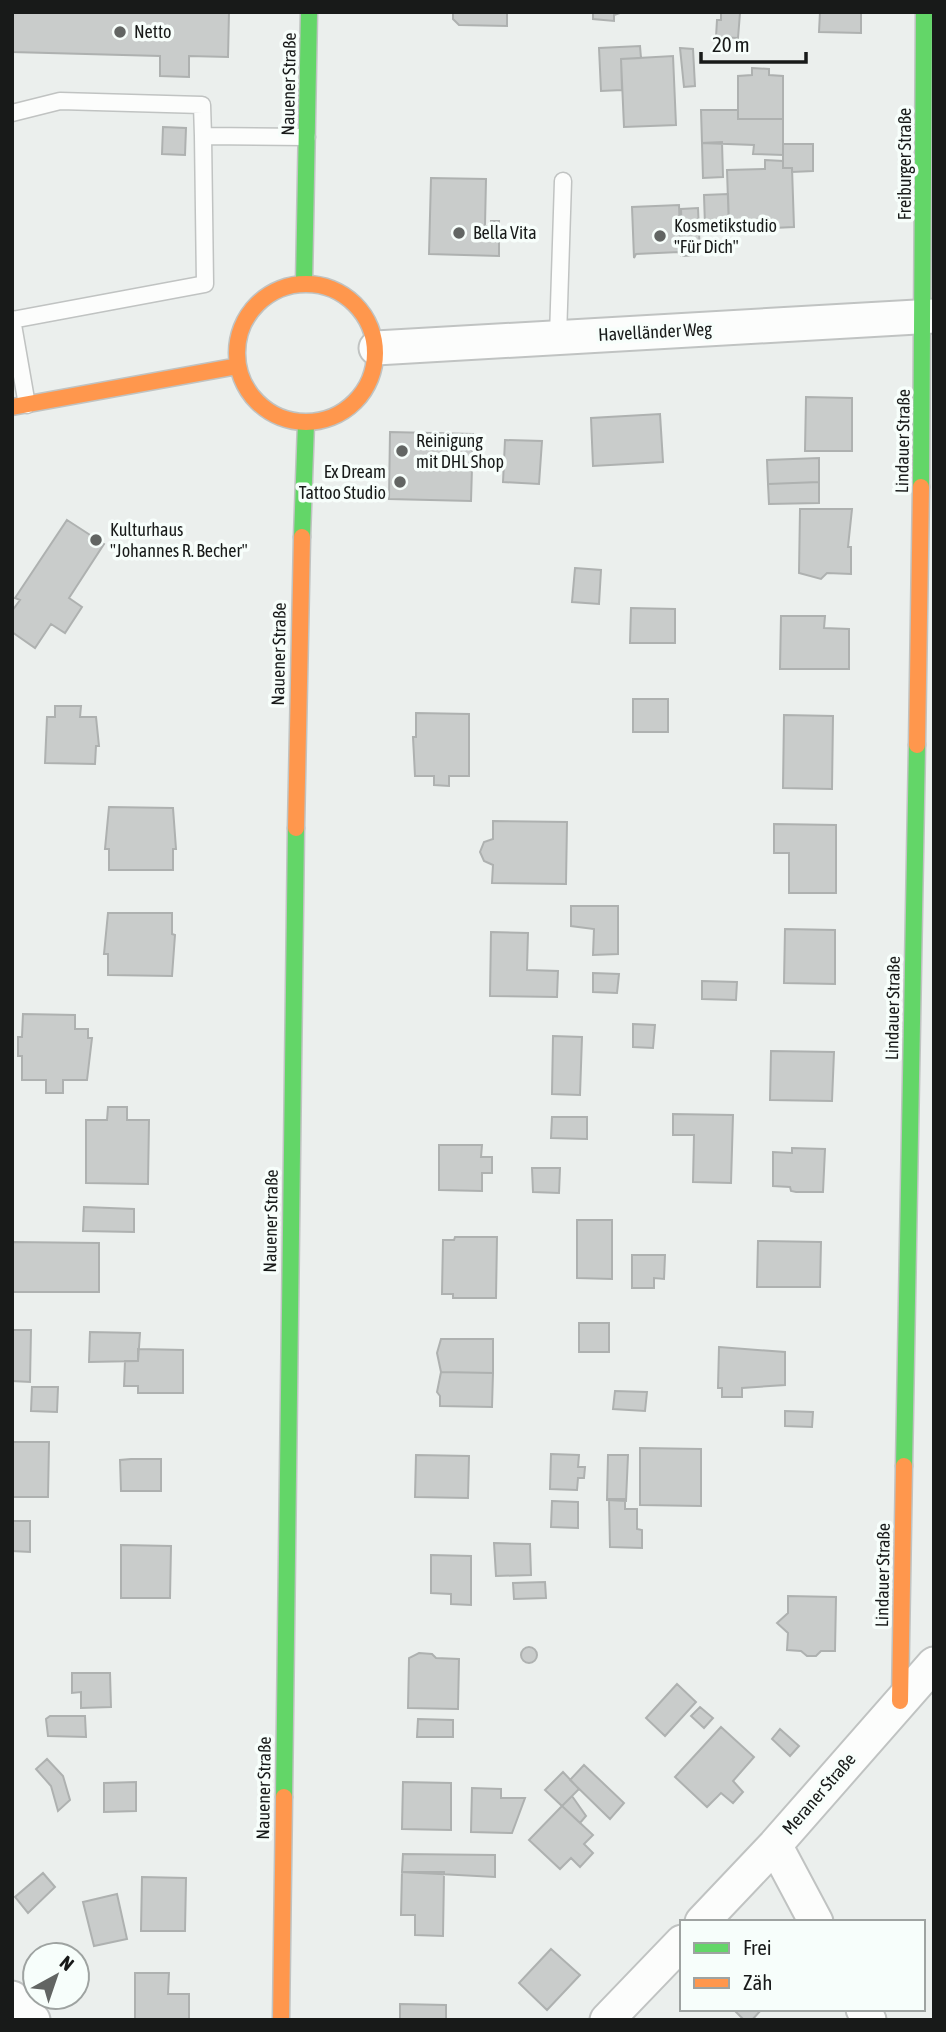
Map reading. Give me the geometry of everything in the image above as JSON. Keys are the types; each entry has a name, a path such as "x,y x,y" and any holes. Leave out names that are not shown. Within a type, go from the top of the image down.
{"main road":[{"name":"Nauener Straße","path":"304,283 309,12"},
{"name":"Freiburger Straße","path":"924,12 929,316"},
{"path":"304,283 325,286 352,301 371,327 376,348 374,370 365,391 349,408 329,419 306,423 283,418 262,407 246,389 238,366 237,342 245,319 260,301 281,288 304,283"},
{"name":"Lindauer Straße","path":"900,1701 929,316"},
{"path":"19,406 238,366"},
{"name":"Nauener Straße","path":"281,2020 298,627 306,423"}],"street":[{"name":"Havelländer Weg","path":"376,348 929,316"},
{"name":"Meraner Straße","path":"704,1920 775,1845 934,1664"},
{"path":"775,1845 815,1920"},
{"path":"607,2020 680,1944"},
{"path":"12,1998 33,2020"}],"lane":[{"path":"12,113 60,101 202,105 203,136 205,284 12,320 19,406"},
{"path":"203,136 307,136"},
{"path":"558,337 563,181"}],"building":[{"name":"Netto","path":"12,12 229,12 228,57 189,56 189,77 160,76 160,56 12,52"},
{"path":"453,12 507,12 507,26 459,25 453,19"},
{"path":"593,12 623,12 614,15 614,21 593,19"},
{"path":"820,12 861,12 861,33 819,32"},
{"path":"721,13 740,13 738,38 716,37 717,20 721,20"},
{"path":"640,46 641,58 621,59 622,90 601,91 599,48"},
{"path":"680,48 693,49 695,86 684,87"},
{"path":"673,56 676,125 624,127 621,59"},
{"path":"752,68 769,69 769,75 783,76 783,119 738,119 738,76 752,75"},
{"path":"701,110 738,110 738,119 783,119 783,155 753,154 754,145 702,143"},
{"path":"163,127 186,128 185,155 162,154"},
{"path":"722,142 723,177 703,178 702,143"},
{"path":"783,144 813,144 813,171 792,172 792,168 783,168"},
{"path":"765,160 783,161 783,168 792,168 794,227 729,230 727,170 765,169"},
{"path":"431,178 486,179 485,226 491,228 491,221 499,221 499,256 429,254"},
{"path":"728,194 729,225 705,226 704,195"},
{"path":"679,205 681,256 679,252 636,254 634,258 632,207"},
{"path":"698,208 700,255 683,256 681,209"},
{"path":"806,397 852,398 852,451 805,451"},
{"path":"660,414 663,462 593,466 591,418"},
{"path":"390,432 473,434 471,501 389,499"},
{"path":"505,440 542,441 539,484 503,482"},
{"path":"819,458 819,482 768,484 767,460"},
{"path":"819,482 819,503 769,504 768,484"},
{"path":"800,509 852,509 848,547 851,547 851,574 827,573 821,579 799,573"},
{"path":"67,520 104,544 69,598 82,607 65,633 51,624 35,648 12,632 12,611 20,600 15,598"},
{"path":"575,568 601,570 599,604 572,602"},
{"path":"631,608 675,609 675,643 630,643"},
{"path":"781,616 825,616 824,628 849,629 849,669 780,669"},
{"path":"633,699 668,699 668,732 633,732"},
{"path":"55,706 81,706 80,717 96,717 99,746 96,746 95,764 45,763 47,717 55,717"},
{"path":"416,713 469,714 469,776 449,776 449,786 434,785 434,776 415,776 413,737 416,737"},
{"path":"784,715 833,716 832,789 783,788"},
{"path":"109,807 173,808 176,849 173,849 173,870 109,870 109,849 105,849"},
{"path":"493,821 567,822 566,884 492,883 493,865 484,861 480,852 484,842 493,839"},
{"path":"774,824 836,825 836,893 789,893 789,853 774,853"},
{"path":"571,906 618,906 618,954 593,955 594,929 571,926"},
{"path":"108,913 172,913 172,934 175,935 172,976 108,975 108,954 104,954"},
{"path":"785,929 835,930 835,984 784,983"},
{"path":"491,932 528,933 527,970 558,971 557,997 490,996"},
{"path":"593,973 619,974 617,993 593,992"},
{"path":"702,981 737,982 736,1000 702,999"},
{"path":"23,1014 75,1015 75,1029 88,1029 88,1038 92,1038 87,1080 63,1080 63,1093 46,1093 46,1080 22,1080 22,1056 18,1056 18,1037 22,1037"},
{"path":"633,1024 655,1025 653,1048 633,1047"},
{"path":"553,1036 582,1037 580,1095 552,1094"},
{"path":"771,1051 834,1052 832,1101 770,1100"},
{"path":"108,1107 127,1107 127,1120 149,1120 148,1184 86,1183 86,1120 107,1120"},
{"path":"673,1114 733,1115 731,1183 693,1182 694,1135 673,1135"},
{"path":"552,1117 587,1117 587,1139 551,1138"},
{"path":"439,1145 482,1145 481,1157 492,1157 492,1173 482,1173 482,1191 439,1190"},
{"path":"792,1148 825,1149 823,1192 796,1192 791,1191 790,1187 773,1186 773,1152 792,1153"},
{"path":"532,1168 560,1168 559,1193 533,1192"},
{"path":"84,1207 134,1209 134,1232 83,1231"},
{"path":"577,1220 612,1220 612,1279 577,1278"},
{"path":"455,1237 497,1237 496,1298 453,1298 453,1294 442,1294 443,1240 454,1240"},
{"path":"758,1241 821,1242 820,1287 757,1287"},
{"path":"12,1242 99,1243 99,1292 12,1292"},
{"path":"632,1255 665,1255 664,1279 654,1278 654,1288 632,1288"},
{"path":"579,1323 609,1323 609,1352 579,1352"},
{"path":"12,1330 31,1330 30,1382 12,1381"},
{"path":"90,1332 140,1333 138,1361 89,1362"},
{"path":"441,1339 493,1339 493,1373 441,1372 437,1353"},
{"path":"719,1347 785,1352 785,1385 742,1388 742,1397 722,1397 722,1388 718,1388"},
{"path":"138,1349 183,1350 183,1393 138,1393 138,1386 124,1386 125,1361 138,1361"},
{"path":"441,1372 493,1373 492,1407 440,1406 437,1392"},
{"path":"32,1387 58,1387 57,1412 31,1411"},
{"path":"615,1391 647,1392 645,1411 613,1409"},
{"path":"785,1411 813,1412 812,1427 785,1426"},
{"path":"12,1442 49,1442 48,1497 12,1497"},
{"path":"640,1448 701,1449 701,1506 640,1505"},
{"path":"551,1454 579,1455 578,1467 585,1467 584,1478 578,1478 577,1490 550,1489"},
{"path":"416,1455 469,1456 468,1498 415,1497"},
{"path":"608,1455 628,1455 626,1501 607,1500"},
{"path":"161,1459 161,1491 121,1491 120,1460"},
{"path":"609,1499 625,1499 625,1509 637,1509 637,1529 642,1530 642,1548 610,1547"},
{"path":"552,1501 578,1502 578,1528 551,1527"},
{"path":"12,1521 30,1521 30,1552 12,1551"},
{"path":"494,1543 530,1544 531,1575 496,1576"},
{"path":"121,1545 171,1546 170,1598 121,1598"},
{"path":"431,1555 471,1556 471,1605 451,1604 451,1594 431,1593"},
{"path":"545,1582 546,1598 514,1599 513,1583"},
{"path":"788,1596 836,1597 835,1651 821,1651 816,1656 807,1656 801,1651 787,1650 788,1633 777,1623 788,1613"},
{"path":"526,1647 532,1647 537,1655 535,1661 526,1663 521,1658 521,1652"},
{"path":"419,1653 432,1654 436,1658 459,1659 458,1709 408,1708 409,1658"},
{"path":"72,1673 110,1673 111,1707 81,1708 81,1692 72,1693"},
{"path":"677,1684 696,1702 665,1736 646,1718"},
{"path":"700,1707 713,1718 704,1728 691,1716"},
{"path":"50,1716 85,1716 86,1737 48,1736 46,1719"},
{"path":"418,1719 453,1720 453,1737 417,1737"},
{"path":"721,1727 754,1757 733,1781 743,1792 733,1803 721,1793 707,1807 675,1777"},
{"path":"780,1729 799,1746 790,1756 772,1739"},
{"path":"47,1759 63,1776 70,1800 58,1811 51,1786 36,1769"},
{"path":"584,1765 624,1803 610,1819 570,1780"},
{"path":"563,1772 579,1789 562,1806 545,1790"},
{"path":"136,1782 136,1811 104,1812 104,1783"},
{"path":"403,1782 451,1783 451,1830 402,1829"},
{"path":"472,1788 501,1789 501,1798 525,1798 512,1833 471,1832"},
{"path":"572,1796 586,1816 580,1823 562,1806"},
{"path":"562,1806 593,1835 584,1844 593,1853 580,1867 571,1858 560,1869 529,1840"},
{"path":"403,1854 495,1855 495,1877 402,1872"},
{"path":"402,1872 444,1872 443,1936 415,1935 415,1915 401,1915"},
{"path":"43,1873 55,1887 28,1913 15,1897"},
{"path":"142,1877 186,1878 185,1931 141,1931"},
{"path":"117,1894 127,1939 94,1946 83,1902"},
{"path":"551,1949 580,1975 547,2010 519,1983"},
{"path":"135,1973 169,1973 168,1994 189,1994 189,2020 135,2020"},
{"path":"400,2004 446,2005 446,2020 400,2020"},
{"path":"735,2011 760,2011 752,2020 744,2020"}],"traffic: fast":[{"path":"304,283 309,12"},
{"path":"921,487 924,12"},
{"path":"302,537 306,423"},
{"path":"904,1466 917,745"},
{"path":"284,1797 296,828"}],"traffic: slow":[{"path":"306,284 333,289 355,304 370,326 375,353 370,380 355,402 333,417 306,422 279,417 257,402 242,380 237,353 242,326 257,304 279,289 306,284"},
{"path":"12,407 238,366"},
{"path":"917,745 921,487"},
{"path":"296,828 302,537"},
{"path":"900,1701 904,1466"},
{"path":"281,2020 284,1797"}],"place":[{"name":"Netto","path":"120,32"},
{"name":"Bella Vita","path":"459,233"},
{"name":"Kosmetikstudio \"Für Dich\"","path":"660,236"},
{"name":"Reinigung mit DHL Shop","path":"402,451"},
{"name":"Ex Dream Tattoo Studio","path":"400,482"},
{"name":"Kulturhaus \"Johannes R. Becher\"","path":"96,540"}]}
